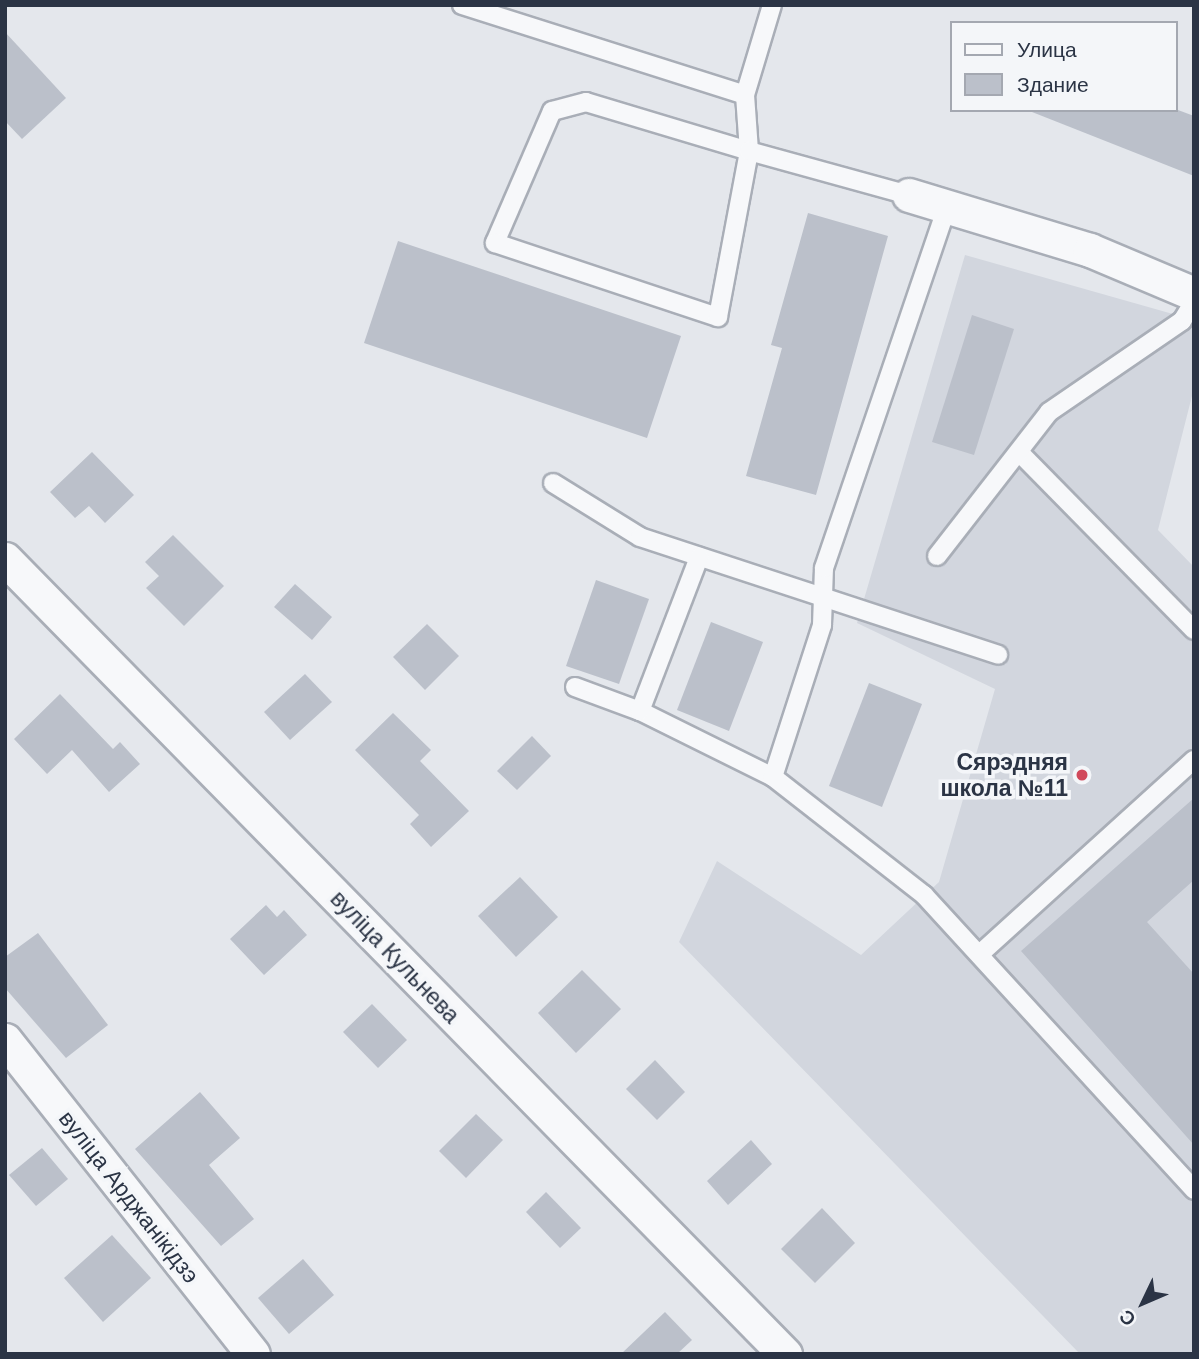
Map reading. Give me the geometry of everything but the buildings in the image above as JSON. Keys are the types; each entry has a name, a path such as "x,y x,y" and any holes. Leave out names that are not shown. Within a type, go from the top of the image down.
{"street":[{"path":"909,195 1090,250 1194,294"},
{"name":"вуліца Кульнева","path":"5,559 785,1354"},
{"name":"вуліца Арджанікідзэ","path":"5,1040 253,1354"}],"lane":[{"path":"462,5 744,95"},
{"path":"772,5 744,95 749,151 718,317 495,243 552,111 586,102 749,151 909,195"},
{"path":"773,777 822,625 824,568 947,206"},
{"path":"937,556 1020,453 1049,412 1182,321 1194,302"},
{"path":"1020,453 1194,629"},
{"path":"552,483 640,537 823,594 998,656"},
{"path":"640,711 699,557"},
{"path":"575,687 640,711 773,777 924,895 982,952 1194,1190"},
{"path":"982,952 1194,760"}],"shaded area":[{"name":"Сярэдняя школа №11","path":"965,255 1194,320 1194,388 1158,530 1194,567 1194,1354 1080,1354 679,942 717,861 861,955 939,882 995,689 857,623"}],"place":[{"name":"Сярэдняя школа №11","path":"1082,775"}]}
